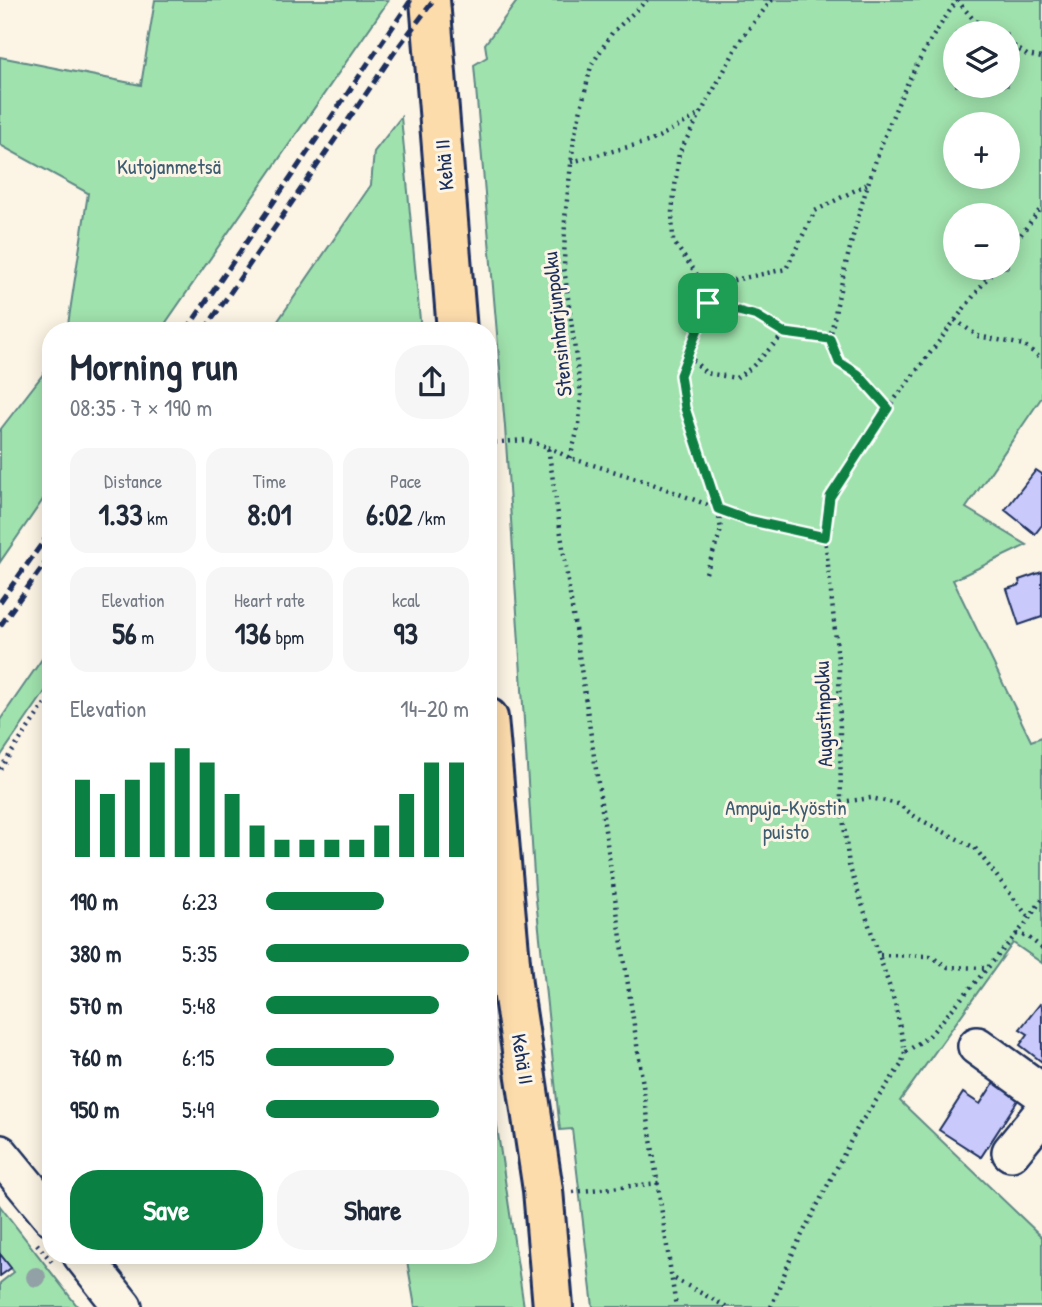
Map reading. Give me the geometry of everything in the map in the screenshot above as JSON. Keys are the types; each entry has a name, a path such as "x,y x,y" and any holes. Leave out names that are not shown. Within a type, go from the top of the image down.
{"highway":[{"name":"Kehä II","path":"430,0 456,322"},
{"name":"Kehä II","path":"497,818 512,984 557,1191 570,1307"},
{"name":"Kehä II","path":"553,1307 557,1191"}],"street":[{"path":"977,1046 1042,1093"},
{"path":"1011,1152 1042,1114"},
{"path":"0,1154 41,1226"},
{"path":"72,1264 113,1304"}],"path":[{"name":"Stensinharjunpolku","path":"570,458 579,425 581,396 564,268 571,162 591,66 612,33 647,0"},
{"path":"706,573 721,530 718,509 685,408 680,375 708,303 705,286 673,241 672,212 679,153 743,36 772,0"},
{"path":"888,408 858,374 839,362 830,339 841,282 870,182 919,60 957,0 976,21"},
{"path":"1020,50 1027,55 1042,58"},
{"path":"571,162 651,141 700,115"},
{"path":"705,286 786,269 814,211 870,182"},
{"path":"1020,235 1042,207"},
{"name":"Augustinpolku","path":"905,1052 895,1003 849,865 841,802 839,668 825,537 830,497 888,408 986,280"},
{"path":"708,303 757,316 785,333 830,339"},
{"path":"955,320 978,336 1024,345 1042,359"},
{"path":"688,355 706,373 736,378 751,368 785,333"},
{"path":"497,442 524,440 748,520 825,537"},
{"path":"548,447 674,1279 676,1307"},
{"path":"0,769 42,708"},
{"path":"841,802 871,798 898,804 917,818 975,848 1029,918"},
{"path":"771,1307 794,1250 841,1159 859,1125 901,1065 905,1052 930,1035 1016,934 1042,899"},
{"path":"1016,934 1028,937 1042,948"},
{"path":"880,956 930,956 948,967 987,968"},
{"path":"557,1191 659,1183"},
{"path":"674,1279 727,1307"}],"green space":[{"name":"Kutojanmetsä","path":"155,0 389,0 166,322 68,322 88,193 0,145 0,57 141,85"},
{"name":"Ampuja-Kyöstin puisto","path":"518,0 1042,0 1042,397 966,508 1027,545 953,580 1031,741 1042,737 1042,963 1013,943 900,1101 1042,1237 1042,1307 593,1307 572,1129 560,1130 535,890 505,427 474,65 487,57 485,44"},
{"path":"401,117 420,322 277,322 371,185 374,152"},
{"path":"42,376 42,501 0,562 0,430"},
{"path":"42,659 42,696 0,757 0,720"},
{"path":"497,1127 524,1307 415,1307 408,1264 497,1264"},
{"path":"0,1206 42,1260 42,1264 45,1264 78,1307 0,1307 0,1283 14,1272 0,1254"}],"building":[{"path":"1036,470 1042,474 1042,525 1035,534 1005,510"},
{"path":"1042,572 1042,617 1019,625 1007,589 1020,585 1019,580"},
{"path":"1040,1004 1042,1062 1020,1045 1028,1034 1020,1029"},
{"path":"995,1081 1020,1097 981,1157 939,1130 963,1093 980,1104"},
{"path":"0,1254 11,1268 0,1276"}],"railway":[{"path":"192,322 411,0"},
{"path":"210,322 396,50 434,0"},
{"path":"0,602 42,544"},
{"path":"0,626 42,568"}],"route":[{"path":"708,303 757,316 785,333 830,339 839,362 858,374 888,408 830,497 825,537 748,520 718,509 685,408 680,375 708,303"}]}
